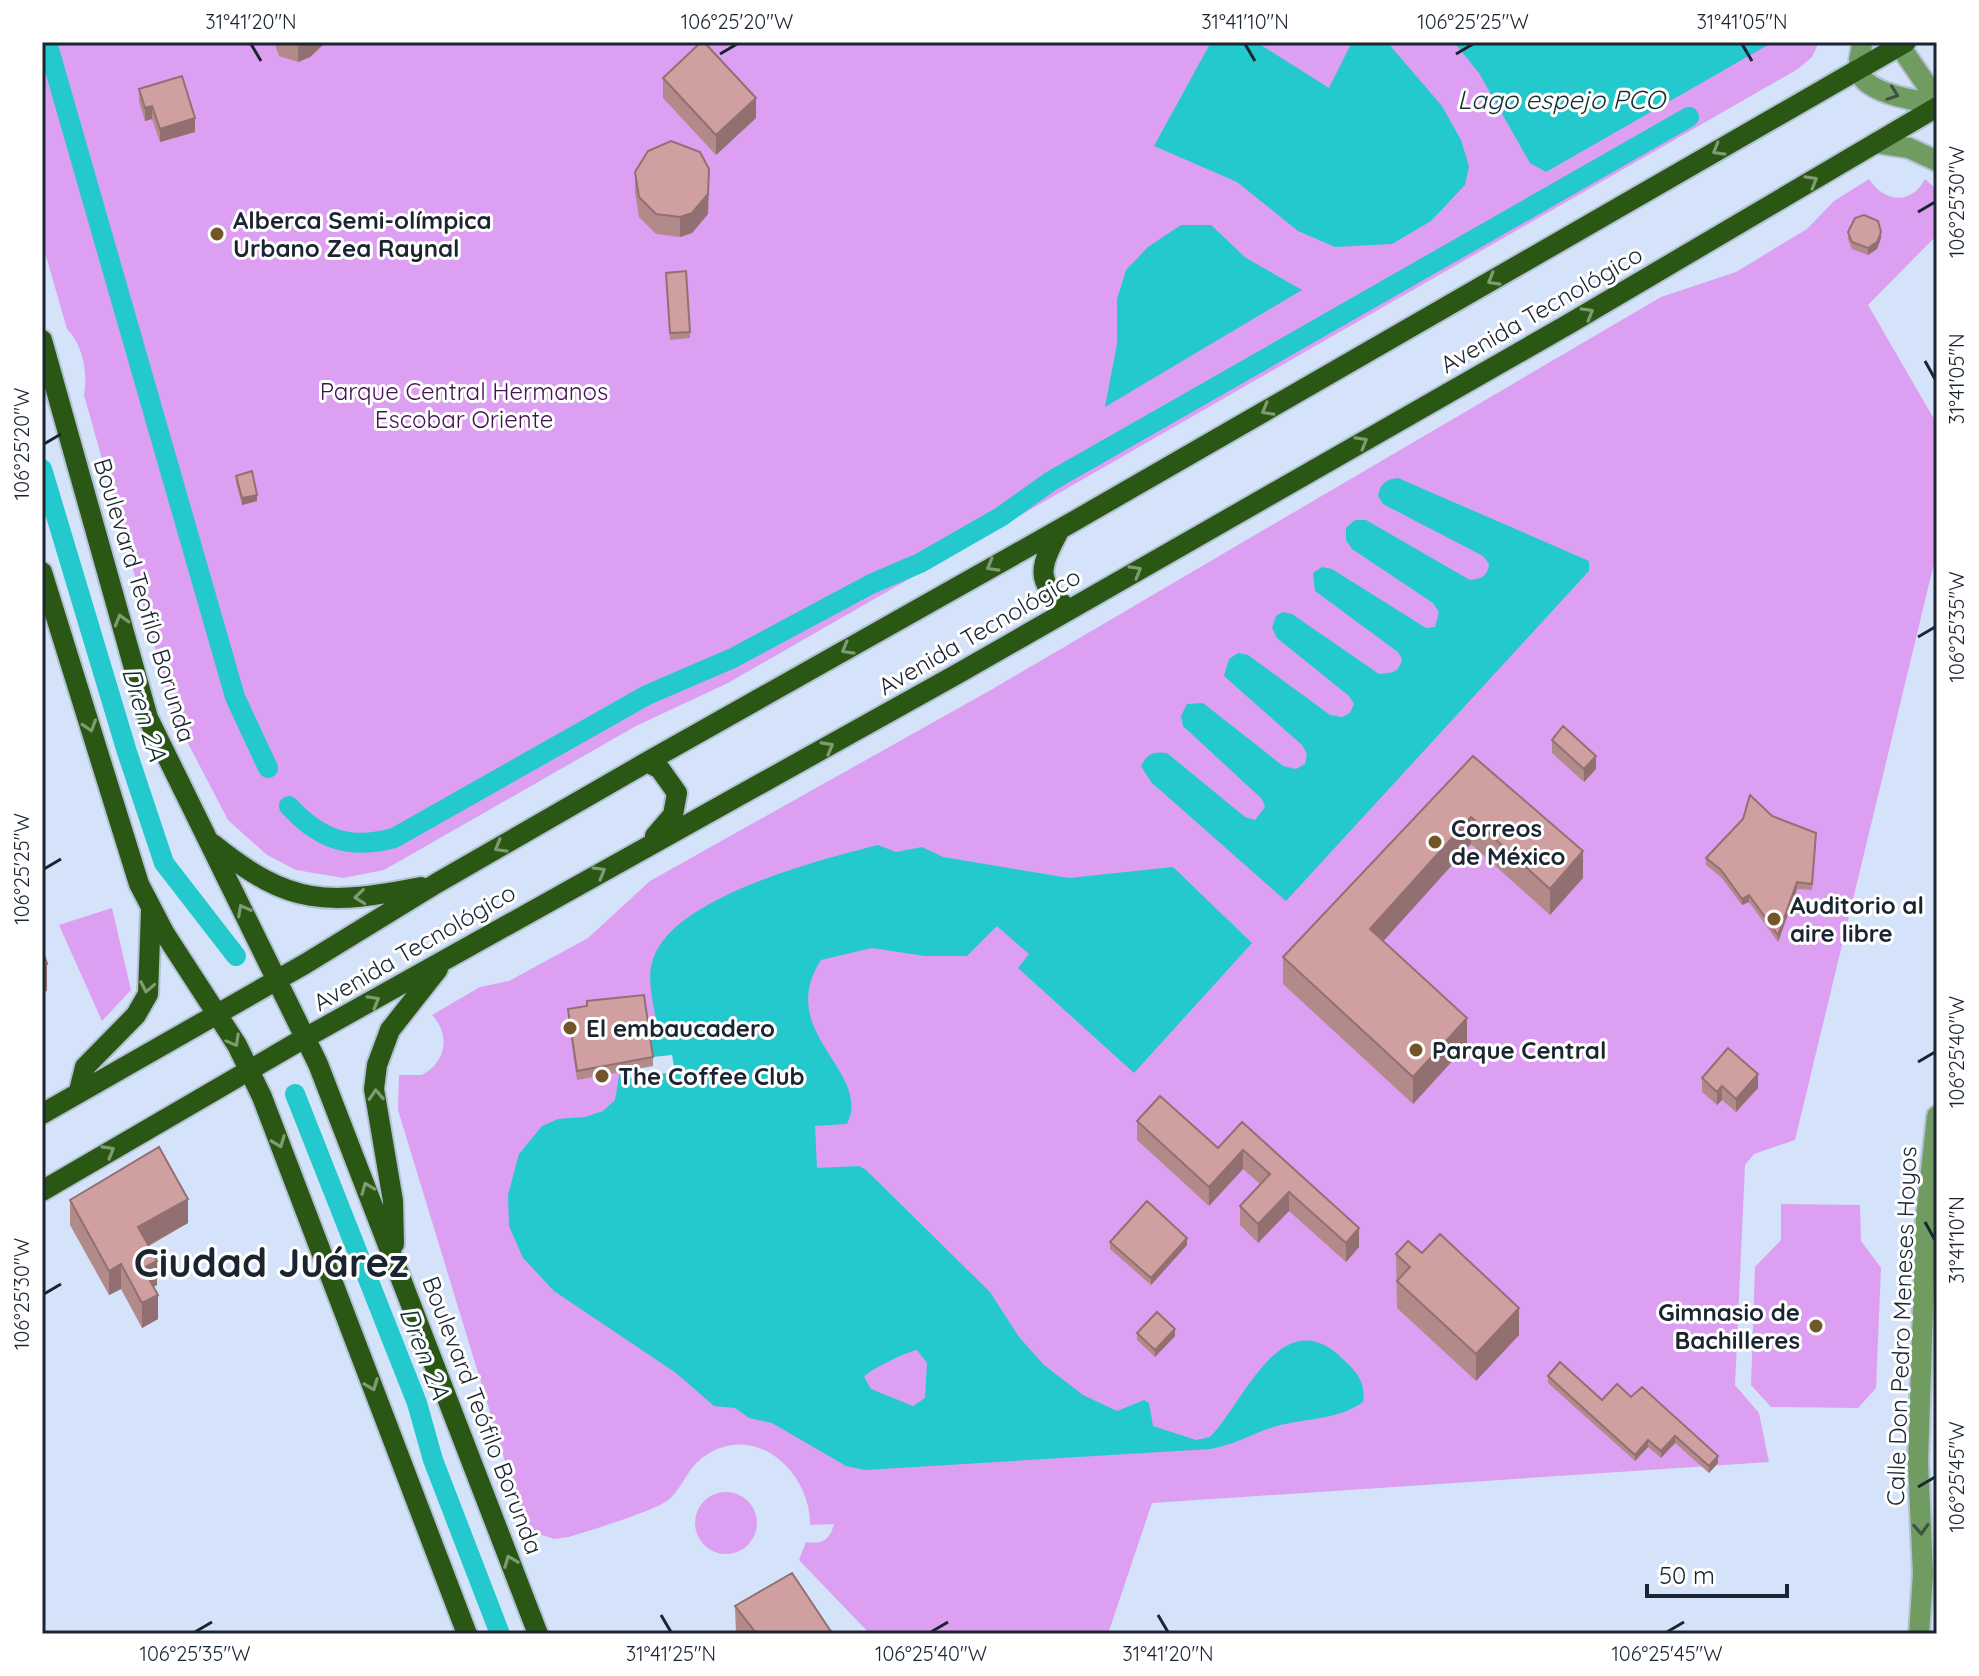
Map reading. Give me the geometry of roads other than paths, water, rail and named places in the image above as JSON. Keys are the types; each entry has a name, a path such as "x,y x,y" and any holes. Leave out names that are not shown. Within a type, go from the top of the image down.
{"main road":[{"name":"Avenida Tecnológico","path":"42,1114 273,983 437,883 647,762 1060,529 1901,43"},
{"name":"Avenida Tecnológico","path":"42,1191 301,1040 647,845 717,810 1069,610 1876,143 1937,104"},
{"name":"Boulevard Teofilo Borunda","path":"42,340 148,718 301,1040"},
{"path":"1060,529 1042,571 1044,584 1069,610"},
{"path":"42,572 125,843 151,910 227,1008 254,1067 262,1097 467,1634"},
{"path":"647,762 660,769 677,793 673,815 647,845"},
{"path":"204,837 241,866 301,895 329,900 366,897 437,883"},
{"path":"79,1091 85,1067 136,1015 148,994 151,910"},
{"path":"395,1256 393,1201 374,1089 377,1065 390,1030 448,958"},
{"name":"Boulevard Teófilo Borunda","path":"301,1040 395,1256 538,1634"}],"street":[{"path":"1862,42 1858,70 1866,83 1937,104"},
{"path":"1901,43 1937,104"},
{"path":"1876,143 1909,148 1937,161"},
{"name":"Calle Don Pedro Meneses Hoyos","path":"1919,1634 1923,1574 1918,1462 1926,1216 1937,1116"}],"water":[{"path":"1211,42 1256,42 1329,88 1352,42 1387,42 1442,106 1461,140 1469,166 1465,185 1431,221 1392,244 1335,247 1298,231 1237,182 1154,146"},
{"name":"Lago espejo PCO","path":"1454,42 1773,42 1546,172 1530,163 1479,73"},
{"path":"1181,225 1211,225 1246,258 1302,290 1105,407 1117,344 1117,299 1126,270 1148,247"},
{"path":"1398,478 1589,561 1589,571 1286,901 1151,782 1141,766 1151,754 1167,753 1245,817 1255,820 1265,807 1262,799 1183,726 1181,716 1187,704 1203,703 1283,766 1296,769 1305,764 1307,754 1302,745 1224,676 1229,659 1238,653 1248,655 1330,715 1342,717 1350,713 1354,704 1349,696 1277,638 1272,628 1276,616 1283,612 1292,614 1379,674 1397,670 1402,659 1398,652 1315,591 1313,573 1322,567 1332,569 1426,628 1435,627 1439,612 1433,603 1352,549 1346,540 1346,528 1355,520 1366,520 1470,580 1485,574 1489,564 1483,556 1383,504 1378,496 1382,485"},
{"path":"878,845 896,852 922,847 943,857 1069,878 1173,867 1252,943 1134,1073 1018,968 1029,954 997,926 967,956 925,956 872,948 821,960 810,986 809,1009 815,1030 847,1086 851,1105 847,1124 815,1126 817,1168 859,1166 866,1170 990,1292 1019,1337 1044,1365 1083,1395 1117,1411 1144,1400 1149,1403 1153,1426 1196,1440 1210,1437 1267,1362 1284,1348 1302,1341 1322,1344 1349,1364 1362,1384 1363,1402 1343,1412 1277,1426 1210,1449 865,1470 846,1466 772,1423 749,1418 735,1408 714,1406 676,1373 554,1291 523,1258 509,1226 508,1195 519,1154 542,1126 558,1119 585,1117 603,1111 615,1100 620,1071 648,1028 657,1026 650,975 653,959 666,937 689,917 718,899 787,871","holes":["917,1350 927,1363 925,1398 913,1406 871,1389 864,1377 888,1362"]}],"waterway":[{"path":"47,42 235,697 268,768"},
{"path":"289,806 312,827 337,839 363,843 394,838 647,695 733,658 871,584 920,563 1002,516 1051,481 1689,117"},
{"name":"Dren 2A","path":"42,469 127,752 164,863 236,956"},
{"name":"Dren 2A","path":"295,1094 417,1403 433,1460 500,1634"}],"place":[{"name":"Alberca Semi-olímpica Urbano Zea Raynal","path":"217,234"},
{"name":"Correos de México","path":"1435,842"},
{"name":"Auditorio al aire libre","path":"1774,919"},
{"name":"El embaucadero","path":"570,1028"},
{"name":"Parque Central","path":"1416,1050"},
{"name":"The Coffee Club","path":"602,1076"},
{"name":"Gimnasio de Bachilleres","path":"1816,1326"}],"district":[{"name":"Ciudad Juárez","path":"271,1262"}],"park label":[{"name":"Parque Central Hermanos Escobar Oriente","path":"464,405"}]}
